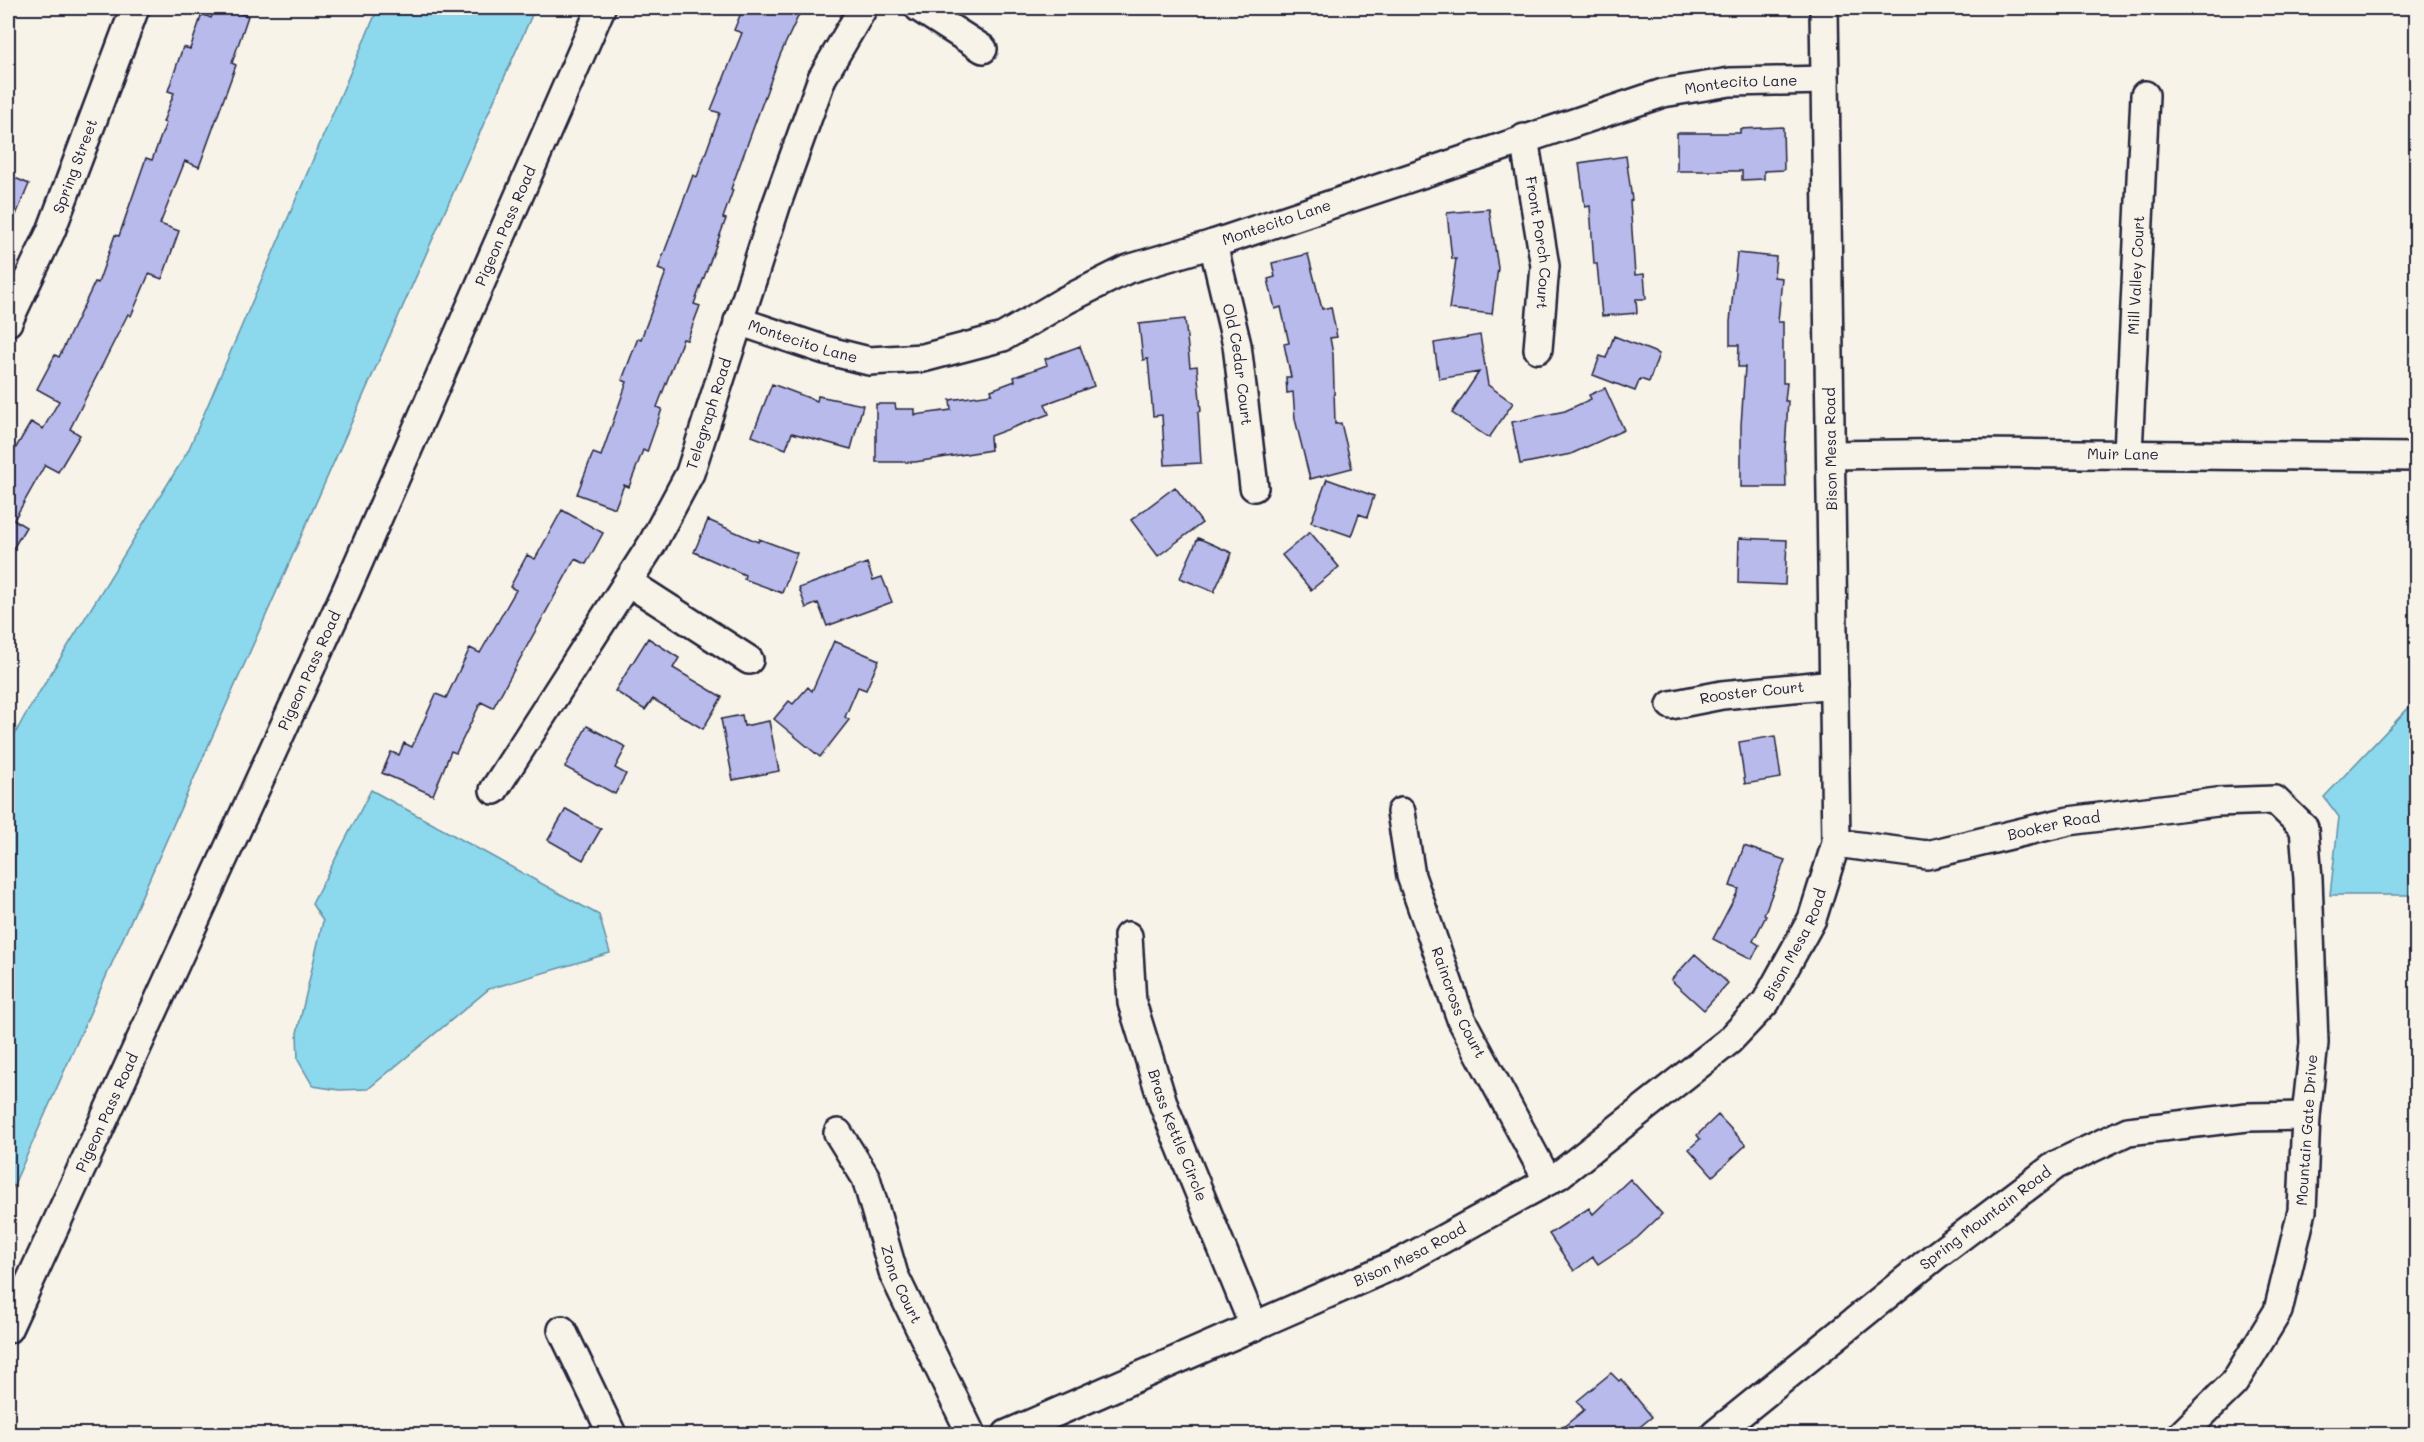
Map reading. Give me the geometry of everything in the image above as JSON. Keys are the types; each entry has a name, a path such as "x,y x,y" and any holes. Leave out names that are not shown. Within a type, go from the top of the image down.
{"street":[{"name":"Spring Street","path":"8,322 51,231 135,8"},
{"name":"Pigeon Pass Road","path":"8,1329 346,591 601,8"},
{"name":"Telegraph Road","path":"494,790 652,544 690,473 738,321 822,78 863,8"},
{"path":"919,8 983,49"},
{"name":"Bison Mesa Road","path":"1007,1434 1403,1261 1559,1176 1729,1041 1766,1002 1812,919 1836,843 1824,8"},
{"name":"Montecito Lane","path":"738,321 825,350 868,361 923,358 1003,337 1066,300 1128,269 1213,244 1663,93 1730,82 1825,80"},
{"name":"Mill Valley Court","path":"2128,453 2145,95"},
{"name":"Front Porch Court","path":"1524,138 1545,266 1538,349"},
{"name":"Old Cedar Court","path":"1213,244 1238,345 1254,487"},
{"name":"Muir Lane","path":"1831,455 2128,453 2416,457"},
{"path":"628,582 749,660"},
{"name":"Rooster Court","path":"1671,705 1722,695 1834,684"},
{"name":"Booker Road","path":"1836,843 1927,855 2069,821 2217,802 2275,800"},
{"name":"Mountain Gate Drive","path":"2182,1434 2234,1383 2278,1311 2302,1211 2306,1116 2313,1043 2308,879 2304,828 2275,800"},
{"name":"Raincross Court","path":"1401,812 1411,876 1461,1019 1548,1181"},
{"name":"Brass Kettle Circle","path":"1128,936 1132,1003 1164,1106 1254,1327"},
{"name":"Spring Mountain Road","path":"1715,1434 1934,1257 2056,1165 2128,1131 2247,1117 2306,1116"},
{"name":"Zona Court","path":"838,1133 866,1178 894,1275 970,1434"},
{"path":"562,1330 612,1434"}],"water":[{"path":"378,8 535,8 8,1198 8,747 24,717 188,451"},
{"path":"2416,700 2416,895 2330,895 2339,817 2324,797"},
{"path":"371,790 599,915 610,953 489,989 368,1089 339,1090 313,1086 298,1060 297,1033 323,921 312,904"}],"building":[{"path":"215,8 223,8 248,16 232,63 236,65 199,167 185,161 160,224 179,231 162,279 149,274 131,316 128,314 70,429 80,435 58,472 45,465 14,520 26,527 8,557 8,461 31,422 43,429 59,401 37,389 55,355 59,357 95,282 98,283 115,235 119,236 146,158 152,160 166,123 163,122 174,93 168,91 183,47 190,49 202,14 211,18"},
{"path":"743,8 802,8 780,55 731,189 733,190 723,218 726,219 694,304 700,306 687,340 683,339 657,407 662,409 647,452 643,450 629,487 624,485 615,508 577,494 593,453 601,456 627,382 622,380 638,338 641,339 666,272 658,269 693,175 697,177 720,113 711,110 742,33 734,30"},
{"path":"1783,127 1784,170 1764,171 1764,179 1742,180 1742,171 1677,171 1677,133 1740,133 1740,129"},
{"path":"1626,156 1632,200 1630,201 1635,275 1644,274 1646,299 1636,299 1637,313 1602,316 1597,264 1594,264 1590,206 1585,207 1579,163"},
{"path":"8,175 29,184 8,234"},
{"path":"1489,209 1498,268 1492,314 1449,309 1456,259 1452,259 1447,213"},
{"path":"1737,253 1776,257 1774,277 1782,278 1778,322 1783,322 1783,383 1787,383 1785,401 1788,401 1785,450 1786,487 1741,487 1741,425 1745,367 1738,367 1739,345 1730,345"},
{"path":"1308,254 1322,309 1331,307 1337,337 1330,338 1333,354 1335,424 1341,423 1352,468 1310,479 1295,419 1293,392 1287,393 1286,377 1291,377 1284,344 1289,343 1281,307 1275,309 1268,279 1275,277 1272,263"},
{"path":"1185,319 1190,367 1197,366 1201,411 1198,412 1201,463 1165,465 1162,415 1153,416 1148,359 1143,360 1139,324"},
{"path":"1480,335 1488,385 1513,403 1489,438 1452,413 1479,372 1439,379 1434,343"},
{"path":"1614,336 1659,354 1649,382 1640,379 1635,391 1593,375 1600,356 1606,358"},
{"path":"1080,346 1094,386 1045,404 1049,414 990,436 991,450 915,462 876,462 876,404 895,404 896,409 915,409 915,415 951,410 950,400 992,394 991,390 1015,381 1014,377 1047,365 1045,359"},
{"path":"772,384 817,401 818,396 863,405 851,449 792,433 786,449 752,436"},
{"path":"1605,388 1624,430 1571,454 1520,464 1512,422 1565,411 1591,399 1589,395"},
{"path":"1327,479 1374,496 1367,517 1359,514 1351,536 1311,522"},
{"path":"1175,487 1202,523 1158,556 1131,520"},
{"path":"562,510 603,533 586,564 575,559 493,708 481,702 456,753 451,751 433,795 382,773 391,752 399,755 404,743 412,747 436,694 446,698 470,648 480,653 516,590 510,587 527,555 535,559"},
{"path":"708,520 758,542 759,539 797,553 782,593 744,579 745,575 694,552"},
{"path":"1310,532 1339,567 1311,590 1282,555"},
{"path":"1198,538 1232,553 1214,592 1180,578"},
{"path":"1739,538 1787,540 1785,585 1738,583"},
{"path":"867,563 873,580 882,577 892,602 827,626 818,603 806,608 799,588"},
{"path":"648,638 679,658 673,668 722,697 703,729 653,699 645,710 615,691"},
{"path":"834,641 879,660 866,690 858,687 845,717 849,720 820,757 774,719 789,701 793,704 808,687 812,691"},
{"path":"742,715 744,726 769,721 779,771 733,780 721,719"},
{"path":"587,726 626,747 615,768 626,774 615,794 565,767"},
{"path":"1775,736 1781,778 1745,784 1739,742"},
{"path":"566,809 601,829 583,860 548,840"},
{"path":"1744,846 1785,860 1764,915 1766,916 1753,941 1759,945 1752,959 1713,939 1739,889 1730,886"},
{"path":"1695,954 1728,983 1704,1010 1671,980"},
{"path":"1718,1115 1746,1145 1713,1176 1689,1149 1700,1139 1697,1135"},
{"path":"1630,1179 1662,1214 1637,1238 1598,1264 1593,1257 1574,1271 1549,1234 1589,1208 1593,1214"},
{"path":"1611,1373 1619,1381 1621,1379 1652,1417 1631,1434 1555,1434 1584,1410 1577,1401"}]}
